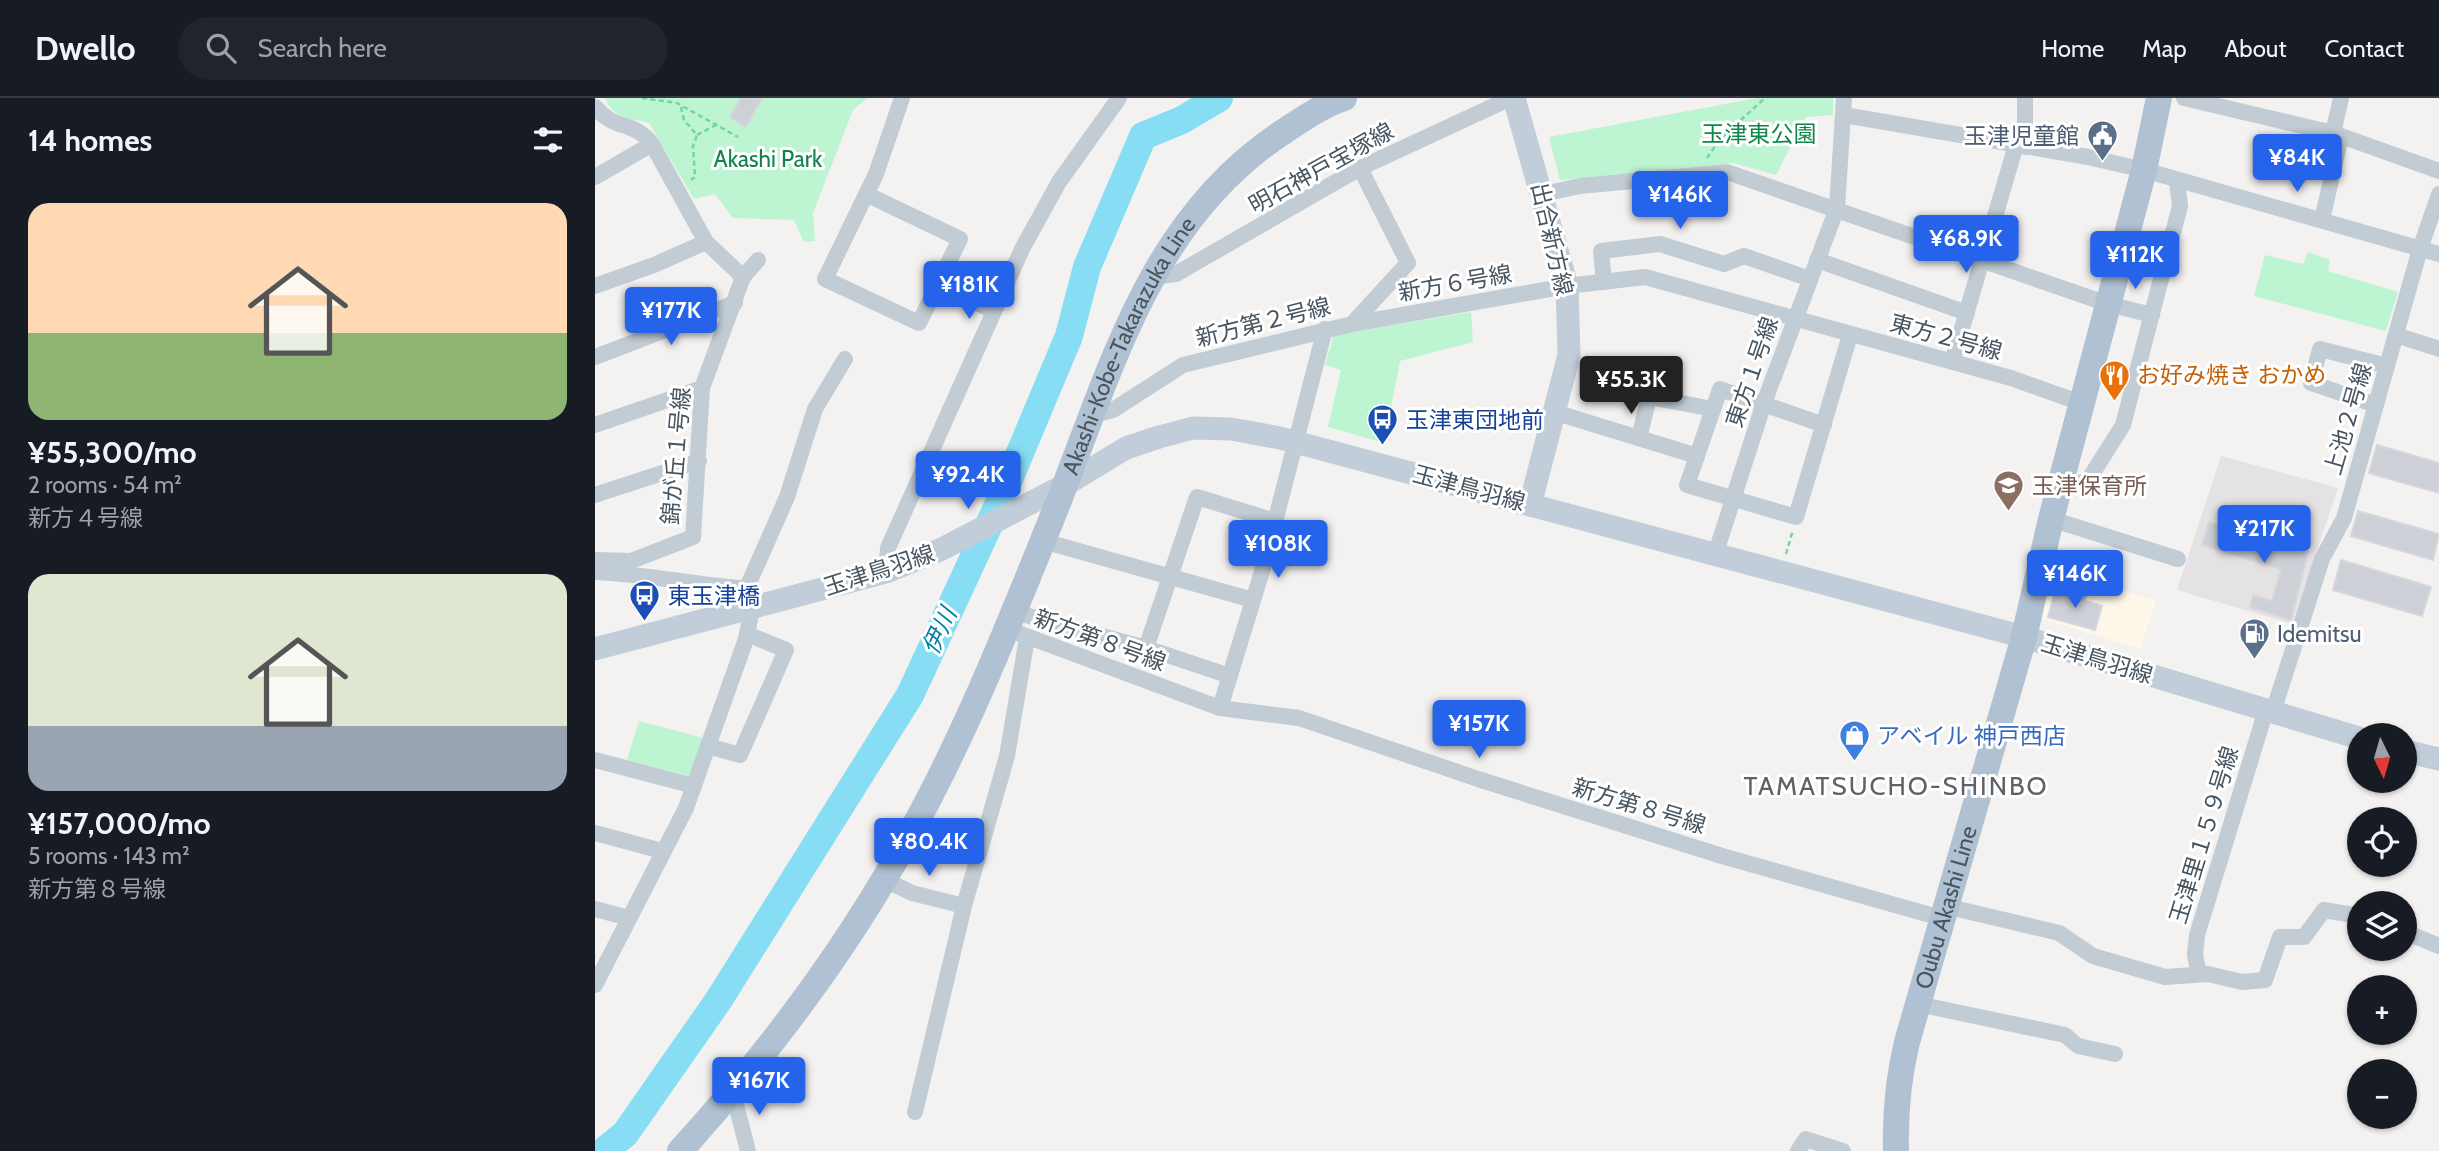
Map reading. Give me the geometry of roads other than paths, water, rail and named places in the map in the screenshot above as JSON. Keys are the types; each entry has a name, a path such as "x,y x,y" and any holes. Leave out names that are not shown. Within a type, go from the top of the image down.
{"main road":[{"name":"Akashi-Kobe-Takarazuka Line","path":"680,1151 733,1093 828,970 911,832 1016,626 1043,541 1094,415 1118,342 1182,226 1250,154 1325,105 1344,98"},
{"name":"Oubu Akashi Line","path":"1896,1151 1895,1117 1899,1073 1943,912 2024,638 2051,519 2084,404 2144,170 2159,98"}],"street":[{"path":"866,194 960,239 919,323 825,279 866,194 876,174 902,98"},
{"path":"886,572 888,548 1022,249 1059,182 1119,98"},
{"name":"明石神戸宝塚線","path":"1152,277 1176,274 1360,168 1513,98"},
{"name":"出合新方線","path":"1513,98 1543,194 1567,286 1569,355 1530,505"},
{"name":"東方１号線","path":"1716,552 1764,403 1837,208 1844,98"},
{"path":"1952,362 1980,260 2020,146 2025,98"},
{"path":"2184,98 2333,133 2439,171"},
{"path":"2322,220 2339,145 2333,133 2341,98"},
{"path":"595,107 606,120 641,131 652,145 706,242 743,277 758,260"},
{"path":"1845,115 2144,170 2439,254"},
{"path":"595,177 652,145"},
{"name":"新方第２号線","path":"1094,415 1113,410 1184,365 1325,328 1352,324 1408,263 1360,168"},
{"path":"1543,194 1580,186 1727,172 2108,304 2152,315"},
{"path":"2061,484 2087,482 2123,425 2180,206 2177,181"},
{"name":"上池２号線","path":"2270,711 2322,559 2344,518 2420,249 2439,194"},
{"path":"595,285 654,265 706,242"},
{"path":"1604,282 1601,251 1660,244 1724,264 1744,256 1810,279"},
{"path":"1817,260 1967,313"},
{"name":"錦が丘１号線","path":"595,560 631,561 693,537 702,388 743,277"},
{"name":"東方２号線","path":"1604,282 1644,277 2011,378 2084,404"},
{"name":"新方６号線","path":"1352,324 1567,286 1604,282"},
{"path":"937,285 994,311"},
{"path":"595,357 735,303"},
{"path":"1220,708 1275,521 1325,328"},
{"path":"1824,425 1720,389 1687,485 1796,517 1824,425 1850,335"},
{"path":"2396,335 2439,349"},
{"path":"2376,405 2311,383 2320,349 2387,366"},
{"path":"595,984 694,786 747,634 748,601 787,497 815,409 845,359"},
{"path":"595,425 702,388"},
{"path":"1639,438 1649,397 1713,409"},
{"path":"1554,412 1697,456"},
{"name":"玉津鳥羽線","path":"595,649 748,601 886,572 942,549 1065,485 1126,448 1193,428 1231,429 1295,442 1716,552 2024,638 2347,734"},
{"path":"595,495 699,461"},
{"path":"1146,648 1197,497 1275,521"},
{"path":"2051,519 2178,559"},
{"path":"1043,541 1253,600"},
{"path":"595,572 638,574 672,582 740,588 748,601"},
{"path":"915,1112 964,906 1007,756 1016,626 1146,648 1230,676"},
{"name":"新方第８号線","path":"1016,626 1220,708 1299,718 1478,779 1722,856 1943,912 2059,933 2093,956 2165,977 2199,974 2232,977 2242,982 2265,980 2280,937 2304,937 2324,910 2347,914"},
{"path":"708,746 740,755 786,650 747,634"},
{"name":"玉津里１５９号線","path":"2199,974 2195,955 2197,935 2270,711"},
{"path":"2417,754 2439,760"},
{"path":"595,760 694,786"},
{"path":"595,833 662,851"},
{"path":"883,879 912,893 964,906"},
{"path":"595,909 629,918"},
{"path":"2417,937 2439,946"},
{"path":"1918,1003 2065,1035 2078,1046 2115,1054"},
{"path":"733,1093 748,1151"},
{"path":"1798,1151 1806,1139 1843,1151"}],"waterway":[{"name":"伊川","path":"604,1151 625,1134 718,1001 910,695 999,503 1069,336 1087,267 1143,136 1182,120 1219,98"}],"place":[{"name":"玉津児童館","path":"2102,163"},
{"name":"お好み焼き おかめ","path":"2114,402"},
{"name":"玉津東団地前","path":"1383,447"},
{"name":"玉津保育所","path":"2009,513"},
{"name":"東玉津橋","path":"645,623"},
{"name":"Idemitsu","path":"2254,661"},
{"name":"アベイル 神戸西店","path":"1854,763"}],"district":[{"name":"TAMATSUCHO-SHINBO","path":"1896,786"}],"park label":[{"name":"玉津東公園","path":"1759,134"},
{"name":"Akashi Park","path":"768,159"}]}
